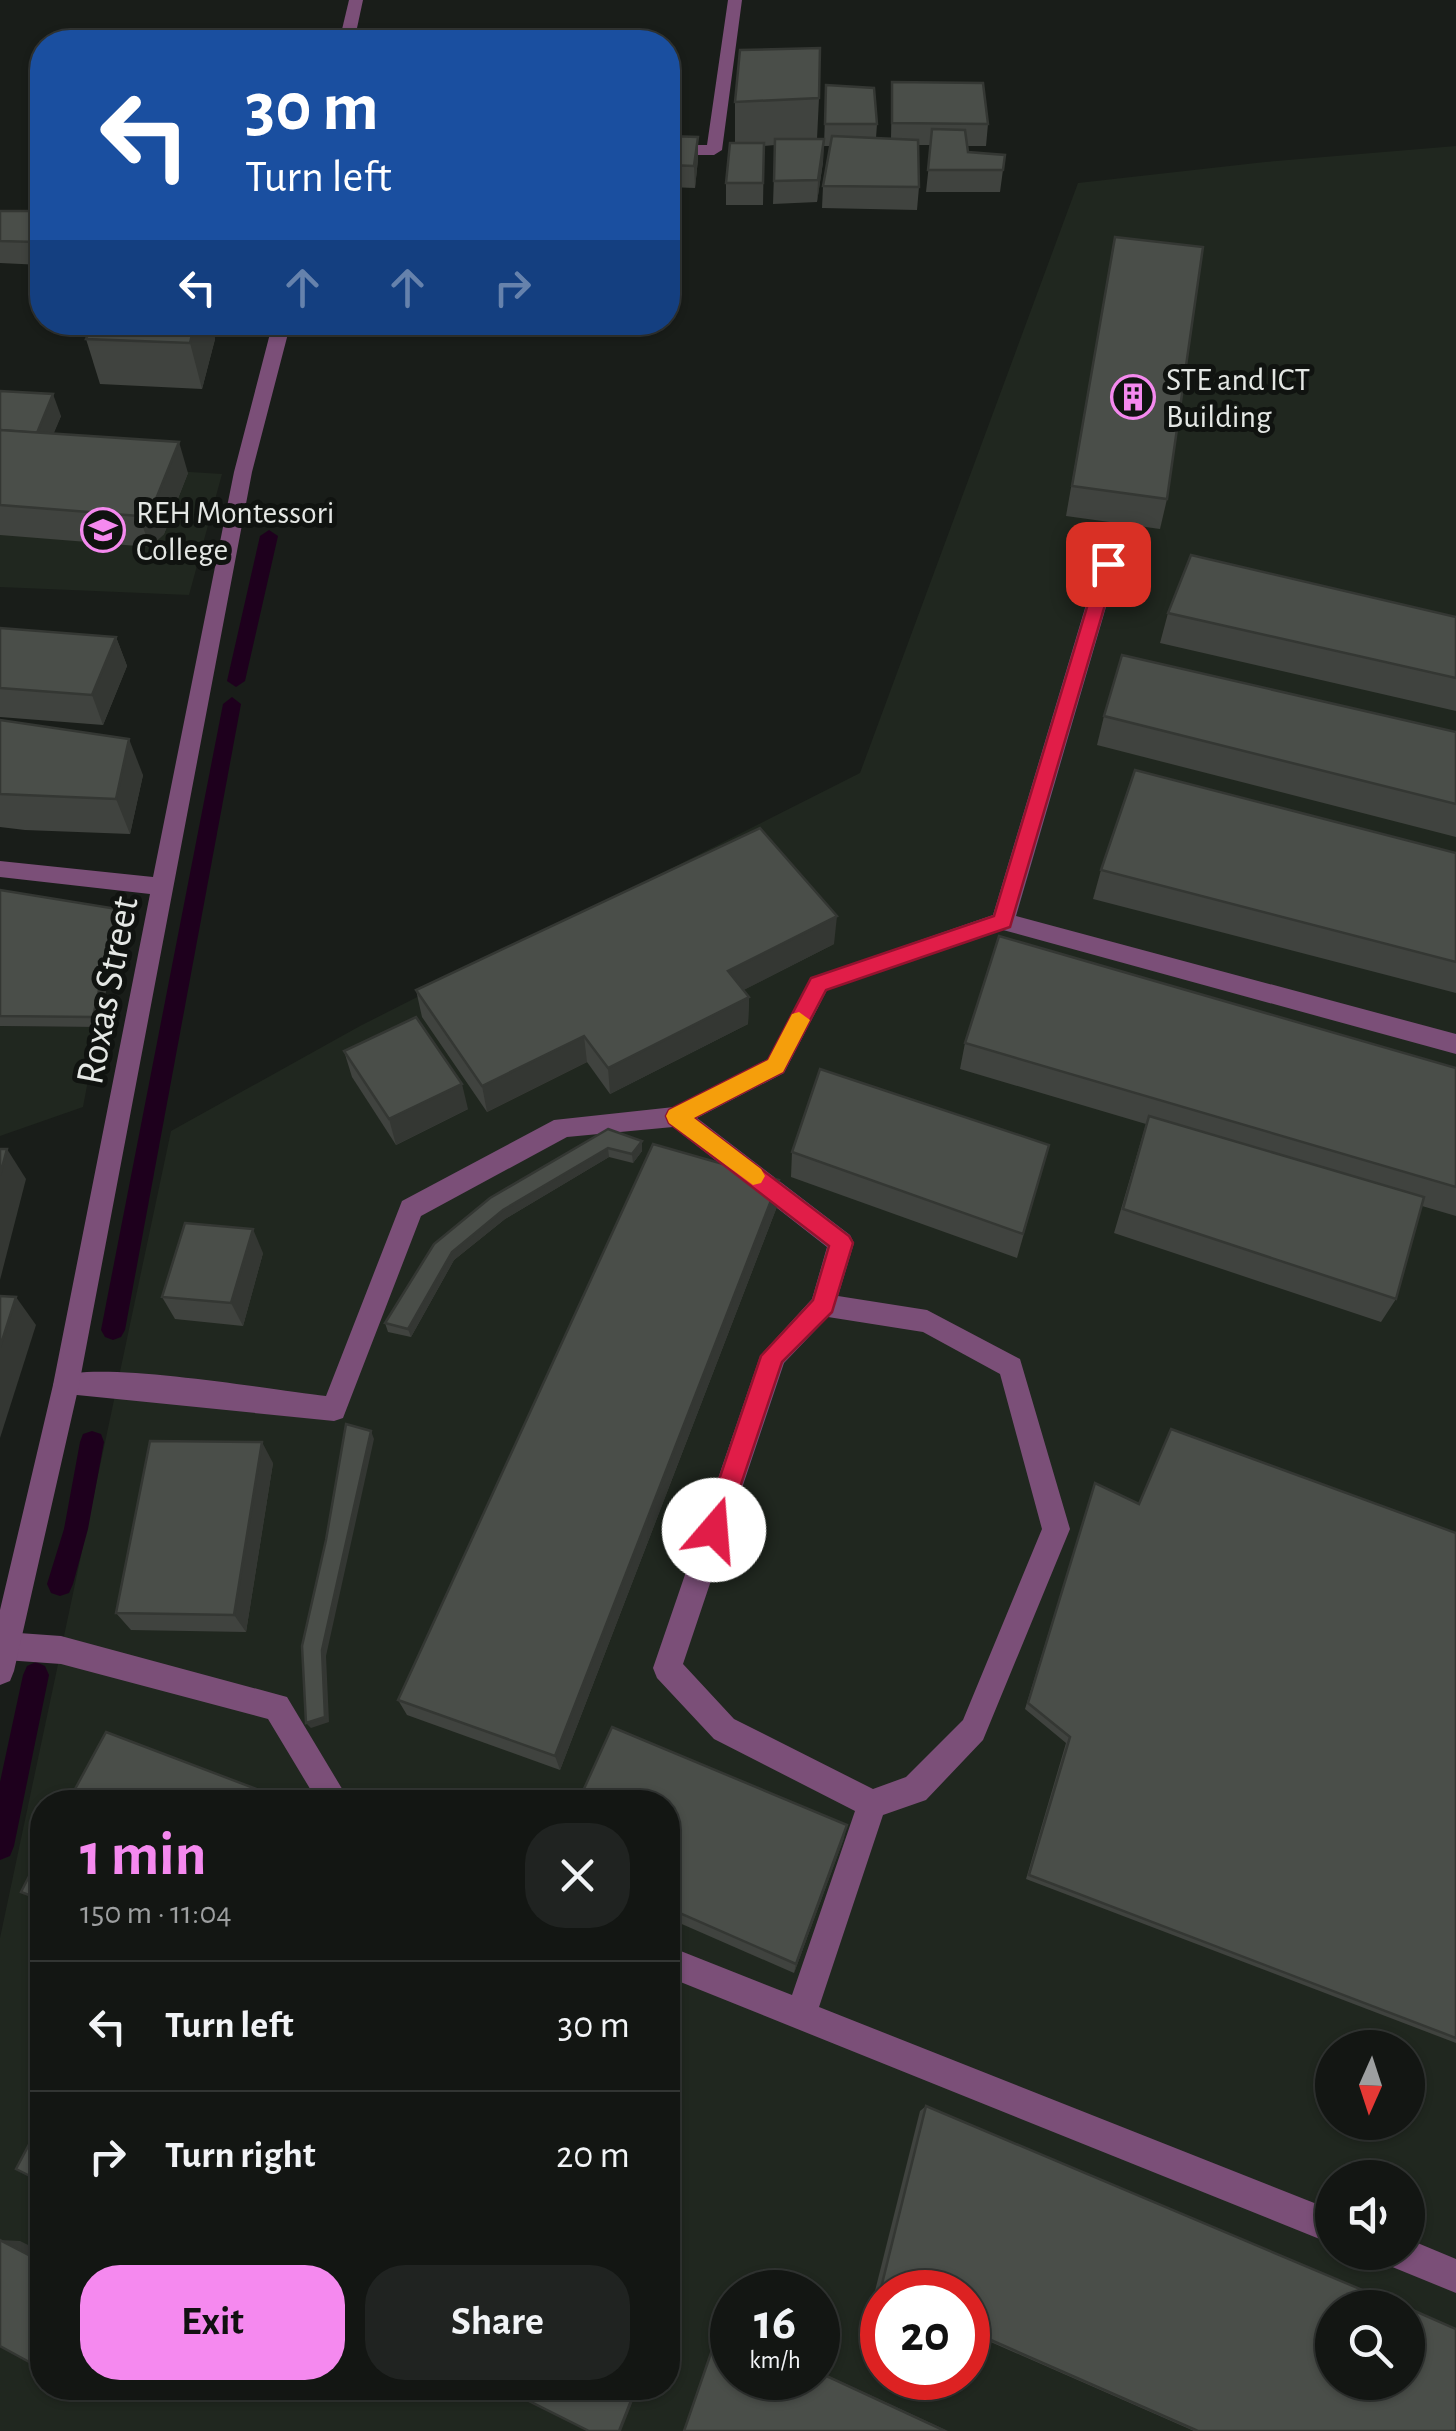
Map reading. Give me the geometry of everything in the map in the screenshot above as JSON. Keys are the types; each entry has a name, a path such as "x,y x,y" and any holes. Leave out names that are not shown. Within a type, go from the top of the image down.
{"street":[{"path":"349,30 356,0"},
{"path":"680,150 714,150 735,0"},
{"name":"Roxas Street","path":"3,1658 66,1385 243,472 279,335"},
{"path":"1003,921 1119,528"},
{"path":"0,870 165,887"},
{"path":"66,1385 117,1385 334,1409 411,1209 563,1127 676,1116 776,1066 818,984 1003,921 1456,1044"},
{"path":"676,1116 841,1243 823,1305 772,1356 668,1668 724,1729 872,1804 915,1789 973,1730 1056,1529 1011,1368 928,1321 823,1305"},
{"path":"3,1658 61,1650 277,1707 327,1790"},
{"path":"800,2017 872,1804"},
{"path":"680,1967 1315,2220"},
{"path":"1425,2263 1456,2276"}],"shaded area":[{"path":"1456,146 1456,2431 0,2431 0,1938 30,1796 30,2400 680,2400 680,1790 31,1790 171,1131 360,1026 860,773 1078,183"},
{"name":"REH Montessori College","path":"0,460 222,474 189,595 0,587"},
{"path":"0,1026 98,1027 83,1107 0,1136"}],"building":[{"path":"820,48 819,98 735,102 740,50"},
{"path":"892,82 983,83 988,124 892,123"},
{"path":"826,85 874,88 877,124 825,124"},
{"path":"932,129 965,130 968,152 1005,155 1003,170 928,170"},
{"path":"680,136 698,137 694,166 680,165"},
{"path":"832,136 918,140 919,187 823,186"},
{"path":"775,139 824,139 818,180 774,181"},
{"path":"730,143 764,143 763,183 726,183"},
{"path":"0,211 30,211 30,242 0,241"},
{"name":"STE and ICT Building","path":"1115,237 1203,247 1167,499 1072,486"},
{"path":"88,335 192,335 190,343 86,339"},
{"path":"0,391 53,394 37,433 0,430"},
{"path":"0,430 179,442 154,504 139,516 0,505"},
{"path":"1191,555 1456,617 1456,678 1168,613"},
{"path":"0,628 116,637 92,695 0,688"},
{"path":"1122,655 1456,732 1456,804 1104,716"},
{"path":"0,720 129,739 116,799 0,794"},
{"path":"1135,770 1456,853 1456,962 1101,870"},
{"path":"760,828 837,916 728,971 749,997 608,1068 584,1036 482,1086 416,990"},
{"path":"0,890 117,909 93,1017 0,1016"},
{"path":"999,936 1456,1068 1456,1187 965,1043"},
{"path":"416,1017 462,1084 389,1119 344,1051"},
{"path":"820,1069 1049,1145 1023,1234 792,1152"},
{"path":"1149,1116 1424,1197 1396,1299 1123,1209"},
{"path":"608,1129 642,1141 632,1154 608,1148 503,1210 452,1252 408,1329 385,1323 434,1244 490,1198"},
{"path":"653,1144 779,1180 555,1756 398,1700"},
{"path":"0,1149 7,1149 0,1175"},
{"path":"185,1223 253,1229 231,1303 162,1297"},
{"path":"0,1296 16,1297 0,1347"},
{"path":"346,1424 371,1431 322,1650 325,1717 306,1723 302,1646"},
{"path":"1171,1429 1456,1533 1456,2038 1029,1875 1070,1737 1028,1703 1095,1483 1139,1504"},
{"path":"150,1441 262,1442 234,1615 116,1613"},
{"path":"612,1727 847,1825 796,1964 680,1913 680,1790 583,1790"},
{"path":"106,1732 259,1790 75,1790"},
{"path":"30,1874 30,1895 21,1892"},
{"path":"926,2106 1362,2290 1315,2290 1315,2400 1425,2400 1425,2315 1456,2329 1456,2431 1198,2431 990,2340 990,2270 885,2270"},
{"path":"30,2143 30,2176 16,2169"},
{"path":"0,2240 30,2256 30,2362 0,2346"},
{"path":"710,2356 710,2400 840,2400 840,2382 860,2392 860,2400 878,2400 945,2431 684,2431"},
{"path":"527,2400 631,2400 619,2431 589,2431"}],"waterway":[{"path":"236,681 269,536"},
{"path":"113,1330 232,704"},
{"path":"60,1584 76,1529 92,1442"},
{"path":"0,1846 36,1675"}],"slow traffic":[{"path":"753,1176 676,1116 776,1066 799,1020"}],"place":[{"name":"STE and ICT Building","path":"1133,397"},
{"name":"REH Montessori College","path":"103,530"}],"route":[{"path":"714,1530 772,1356 823,1305 841,1243 676,1116 776,1066 818,984 1003,921 1108,564"}]}
